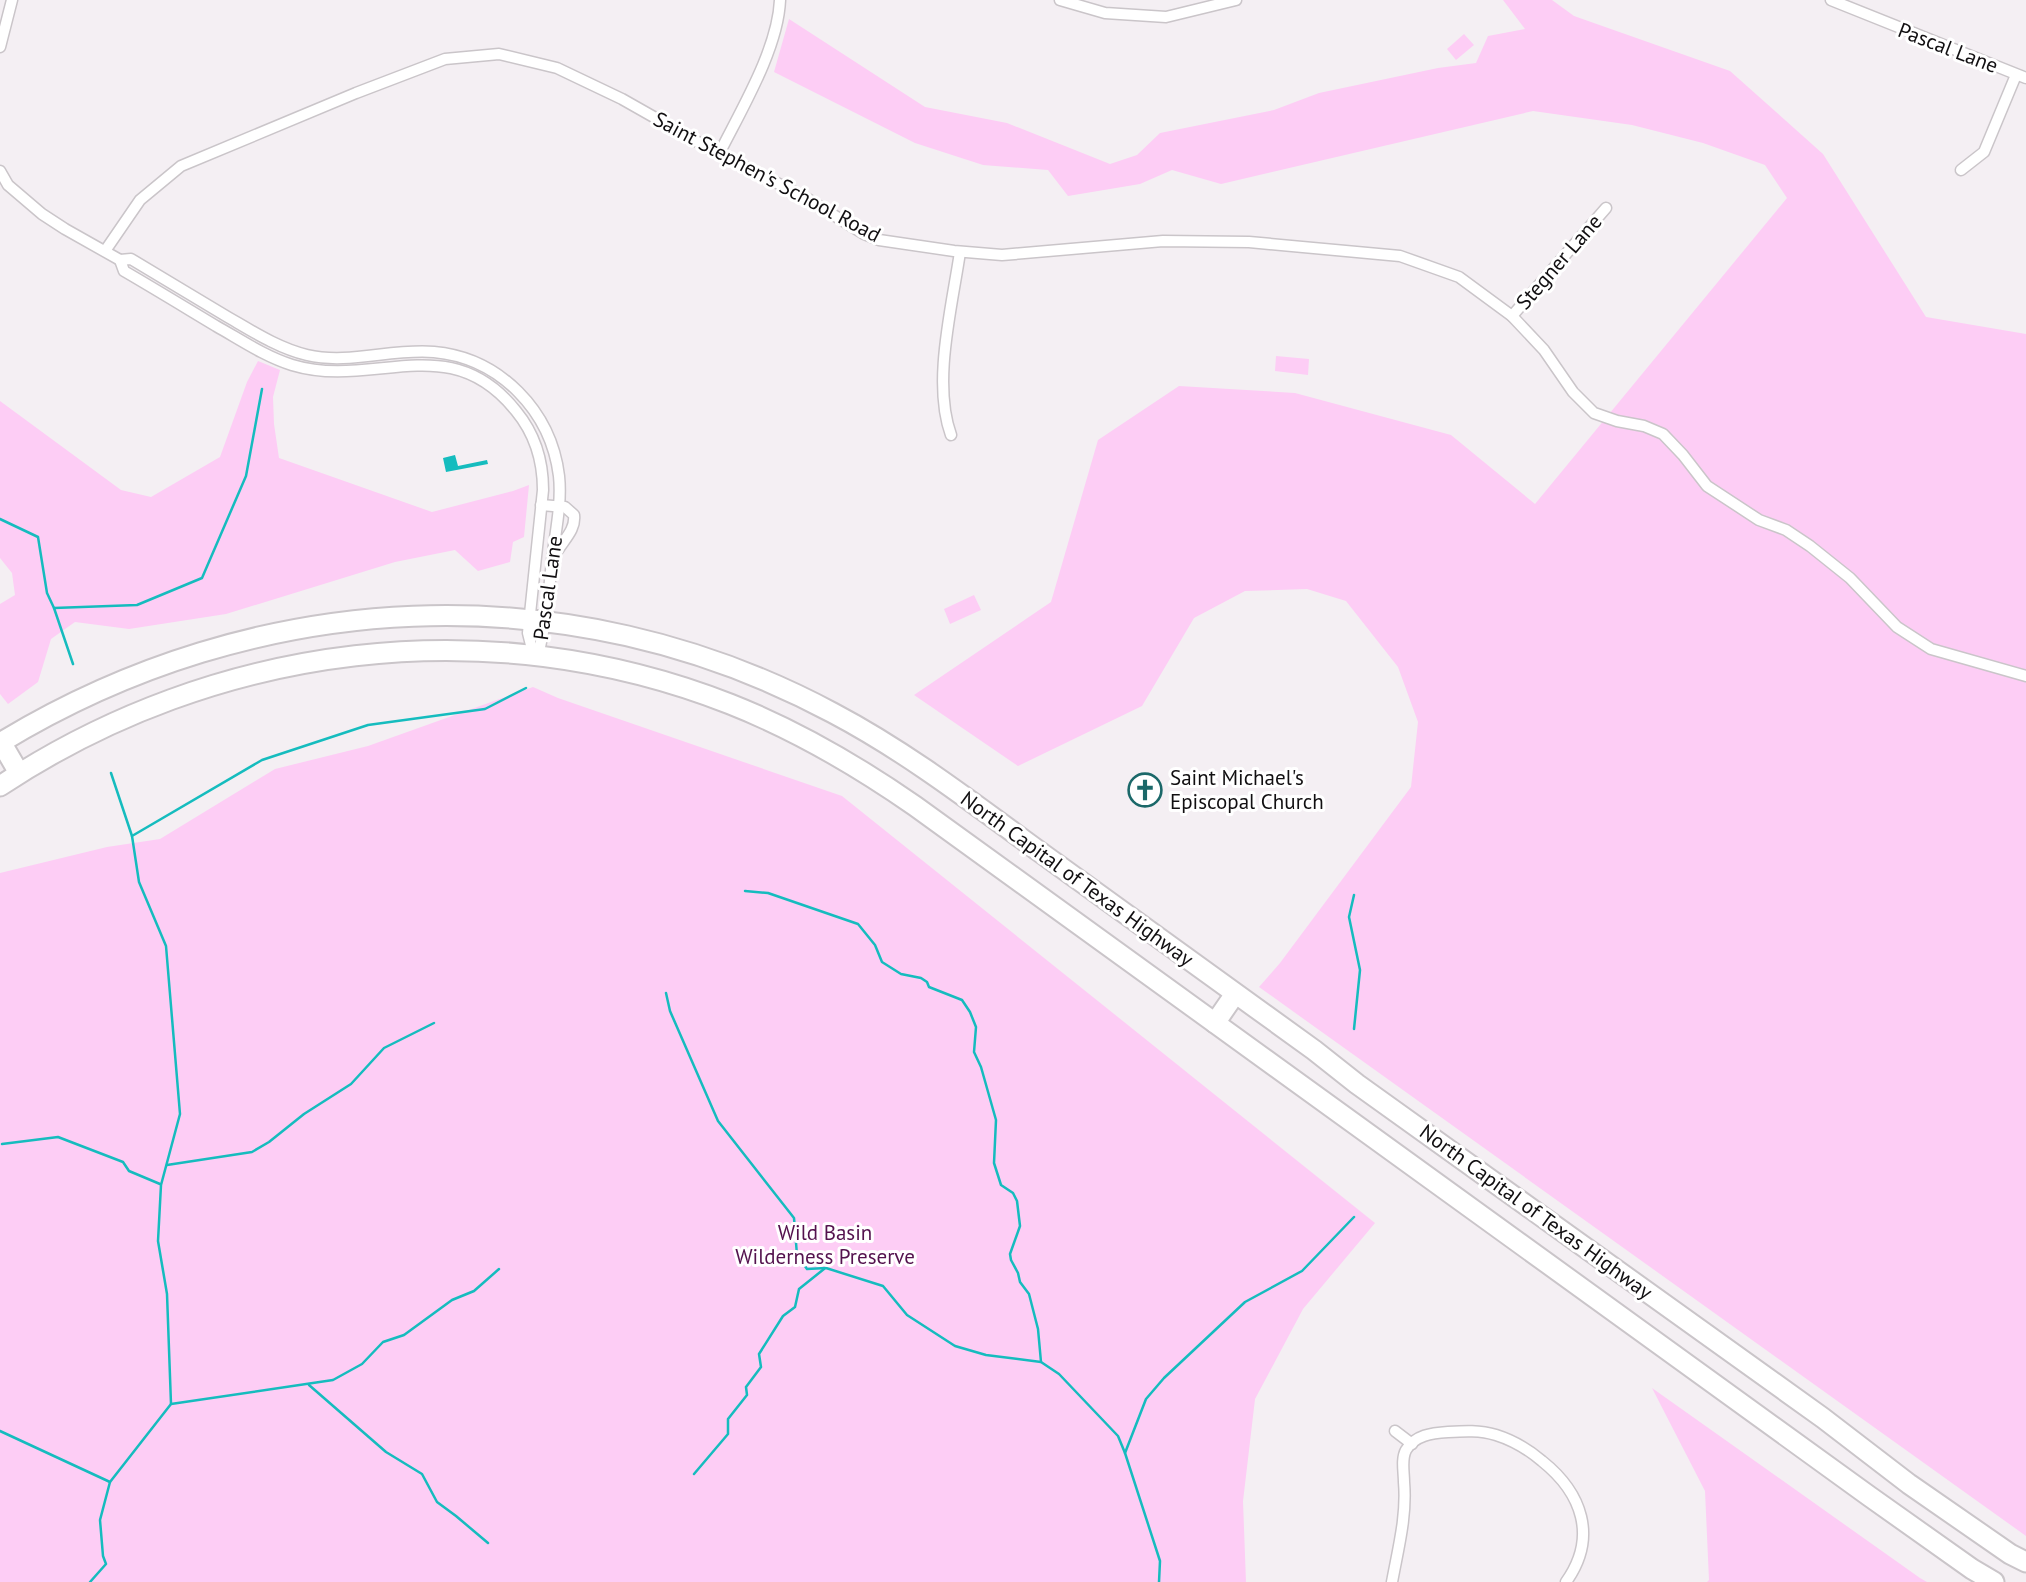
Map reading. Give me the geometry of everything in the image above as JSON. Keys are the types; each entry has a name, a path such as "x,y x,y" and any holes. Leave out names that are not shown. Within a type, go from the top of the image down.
{"highway":[{"name":"North Capital of Texas Highway","path":"0,742 85,696 145,670 190,655 321,624 399,617 466,616 537,621 622,635 697,655 766,681 831,712 908,758 1823,1418 1909,1484 1989,1540 2026,1562"},
{"name":"North Capital of Texas Highway","path":"0,786 76,740 178,697 272,669 340,657 405,651 468,650 538,655 620,670 702,694 763,718 840,757 915,806 1868,1496 1994,1582"},
{"path":"0,742 19,773"},
{"path":"1215,1023 1236,994"}],"street":[{"path":"0,47 12,0"},
{"path":"719,154 767,55 780,0"},
{"path":"1060,0 1105,13 1166,17 1236,0"},
{"name":"Pascal Lane","path":"1831,0 2021,76"},
{"name":"Saint Stephen's School Road","path":"105,251 140,200 181,166 445,59 499,54 557,68 622,99 719,154 803,196 872,237 892,243 961,252 1022,255 1163,241 1249,242 1401,256 1460,277 1511,316 1544,350 1573,392 1594,413 1644,426 1663,434 1707,486 1759,520 1786,530 1810,546 1850,578 1897,627 1931,649 2026,676"},
{"path":"1961,170 1984,152 2021,76"},
{"name":"Pascal Lane","path":"0,171 8,185 42,214 120,260 131,259 264,338 289,349 327,357 433,352 461,357 485,367 507,381 533,409 548,438 559,477 552,565 537,621 529,637 538,655"},
{"name":"Stegner Lane","path":"1511,316 1606,208"},
{"path":"951,435 944,413 942,384 961,252"},
{"name":"Pascal Lane","path":"120,260 124,271 265,355 291,365 338,371 422,364 443,366 464,370 503,396 527,427 537,446 542,467 538,655"},
{"path":"384,367 385,354"},
{"path":"479,379 485,367"},
{"path":"543,477 559,477"},
{"path":"541,505 565,507 572,511 575,522 557,551 552,565"},
{"path":"1395,1431 1412,1444"},
{"path":"1392,1582 1404,1515 1404,1456 1422,1436 1464,1431 1503,1437 1550,1468 1564,1482 1578,1505 1583,1540 1579,1556 1566,1582"}],"green space":[{"path":"1503,0 1552,0 1574,16 1730,71 1823,154 1926,317 2026,334 2026,1536 1259,987 1280,963 1411,787 1418,722 1398,667 1346,601 1307,589 1245,591 1194,618 1142,706 1018,766 914,695 1051,602 1098,440 1179,386 1295,393 1451,435 1535,504 1787,198 1765,165 1703,143 1632,125 1533,111 1221,184 1172,170 1140,184 1068,196 1048,170 983,165 915,143 774,72 789,19 925,107 1007,123 1110,164 1137,155 1160,133 1274,110 1319,93 1438,68 1476,63 1488,36 1525,29"},
{"path":"1464,34 1474,45 1456,60 1447,49"},
{"path":"1276,356 1309,359 1308,375 1275,371"},
{"path":"258,361 280,370 273,397 279,458 432,512 529,485 524,537 513,542 510,562 478,571 455,550 395,562 226,614 129,629 75,622 51,639 38,682 8,704 0,694 0,604 15,595 12,573 0,558 0,401 121,490 151,497 220,457 247,382"},
{"path":"974,595 981,610 950,624 944,609"},
{"name":"Wild Basin Wilderness Preserve","path":"533,687 842,796 1375,1223 1303,1309 1255,1399 1243,1501 1246,1582 0,1582 0,873 107,847 160,839 275,769 368,746"},
{"path":"1652,1388 1927,1582 1707,1582 1705,1491"}],"water":[{"path":"455,455 458,466 487,460 488,464 446,472 443,458"}],"waterway":[{"path":"54,608 137,605 202,578 246,476 262,389"},
{"path":"0,519 38,537 47,593 73,664"},
{"path":"171,1404 167,1294 158,1241 161,1185 180,1114 166,946 139,882 132,836 262,760 368,725 485,709 526,688"},
{"path":"111,773 132,836"},
{"path":"745,891 768,893 858,924 875,945 882,962 901,974 921,978 929,987 962,1000 970,1012 976,1027 974,1052 996,1120 994,1163 1001,1185 1013,1193 1017,1201 1020,1226 1010,1254 1011,1260 1020,1282 1029,1294 1038,1329 1041,1362"},
{"path":"1354,895 1349,917 1360,970 1354,1029"},
{"path":"666,993 670,1011 718,1121 794,1218 797,1255 807,1269 826,1268 883,1286 907,1315 955,1346 986,1355 1041,1362 1059,1374 1118,1436 1125,1453"},
{"path":"167,1165 252,1152 351,1084 384,1048 434,1023"},
{"path":"2,1144 58,1137 123,1162 129,1171 160,1184"},
{"path":"1159,1582 1160,1561 1125,1453 1146,1399 1164,1378 1245,1302 1302,1271 1354,1217"},
{"path":"90,1582 106,1564 100,1520 110,1482 171,1404 333,1380 362,1364 383,1342 404,1335 452,1300 474,1291 499,1269"},
{"path":"694,1474 728,1434 728,1419 747,1395 746,1387 761,1367 759,1354 783,1316 795,1307 799,1289 824,1269"},
{"path":"309,1385 386,1452 422,1474 437,1502 488,1543"},
{"path":"0,1431 110,1482"}],"place":[{"name":"Saint Michael's Episcopal Church","path":"1145,790"}]}
